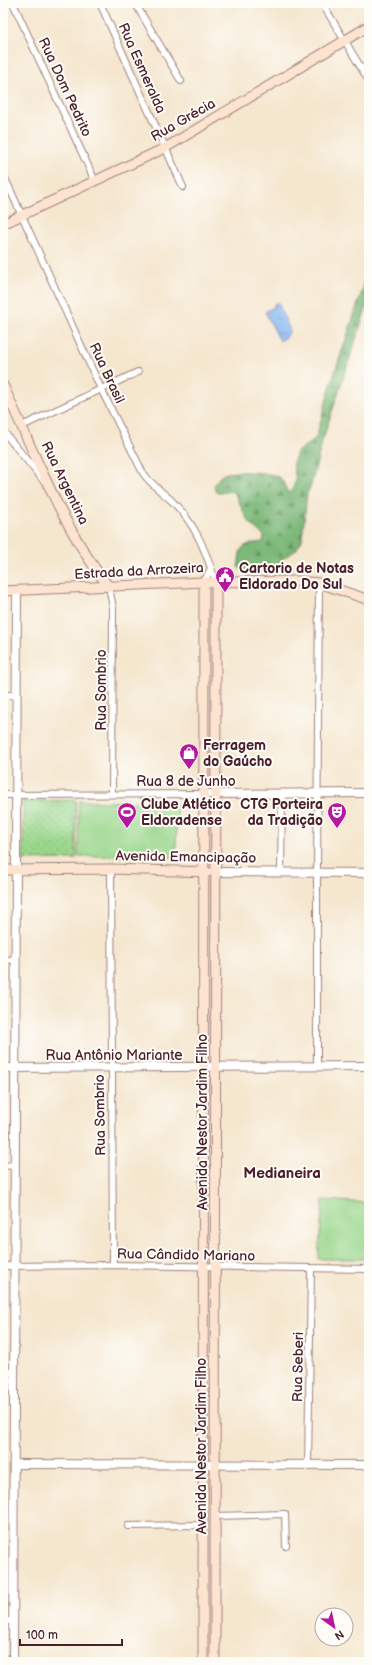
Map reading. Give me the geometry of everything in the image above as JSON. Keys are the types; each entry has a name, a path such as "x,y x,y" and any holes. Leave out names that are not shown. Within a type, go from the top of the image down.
{"main road":[{"name":"Rua Grécia","path":"3,224 165,148 369,26"},
{"name":"Rua Argentina","path":"3,385 51,490 85,553 109,587"},
{"name":"Estrada da Arrozeira","path":"3,591 204,582 298,581 319,583 369,600"},
{"name":"Avenida Nestor Jardim Filho","path":"203,1662 204,582"},
{"name":"Avenida Nestor Jardim Filho","path":"215,1662 216,582"},
{"name":"Avenida Emancipação","path":"3,870 111,869 216,872"},
{"path":"204,978 216,978"},
{"path":"203,1564 215,1564"}],"street":[{"name":"Rua Dom Pedrito","path":"13,3 95,181"},
{"name":"Rua Esmeralda","path":"100,3 183,187"},
{"path":"135,3 181,81"},
{"path":"322,3 369,81"},
{"name":"Rua Brasil","path":"3,174 101,389 143,473 150,483 173,502 189,520 201,539 216,582"},
{"path":"22,426 138,372"},
{"path":"3,409 12,404"},
{"path":"3,431 51,490"},
{"path":"204,582 211,568"},
{"path":"317,1067 319,583"},
{"name":"Rua Sombrio","path":"109,587 113,608 112,794"},
{"path":"13,1662 17,590"},
{"path":"3,695 16,695"},
{"name":"Rua 8 de Junho","path":"3,795 369,793"},
{"path":"281,873 282,794"},
{"name":"Rua Sombrio","path":"111,869 111,1068 114,1265"},
{"name":"Avenida Emancipação","path":"216,872 369,873"},
{"path":"3,961 15,960"},
{"name":"Rua Antônio Mariante","path":"3,1068 369,1066"},
{"path":"3,1166 15,1165"},
{"name":"Rua Cândido Mariano","path":"3,1266 114,1265 204,1268 369,1269"},
{"name":"Rua Seberi","path":"308,1465 311,1269"},
{"path":"3,1373 14,1371"},
{"path":"14,1464 369,1465"},
{"path":"216,1516 285,1514 286,1546"},
{"path":"128,1526 203,1525"},
{"path":"3,1621 13,1621"}],"green space":[{"path":"369,270 369,300 322,442 312,482 307,494 302,540 296,550 281,560 273,572 245,573 238,567 241,550 246,545 263,542 264,536 248,521 235,494 231,491 220,493 215,491 214,485 219,477 224,474 253,472 277,476 282,480 288,493 292,490 296,480 293,463 297,452 316,438 331,384"},
{"path":"76,800 76,859 23,860 23,801"},
{"name":"Clube Atlético Eldoradense","path":"79,801 177,803 176,857 78,856"},
{"path":"323,1200 369,1203 369,1259 318,1259"}],"water":[{"path":"278,302 290,331 286,337 280,341 265,312 274,307 274,304"}],"place":[{"name":"Cartorio de Notas Eldorado Do Sul","path":"225,593"},
{"name":"Ferragem do Gaúcho","path":"189,770"},
{"name":"Clube Atlético Eldoradense","path":"127,829"},
{"name":"CTG Porteira da Tradição","path":"337,829"}],"district":[{"name":"Medianeira","path":"282,1173"}]}
